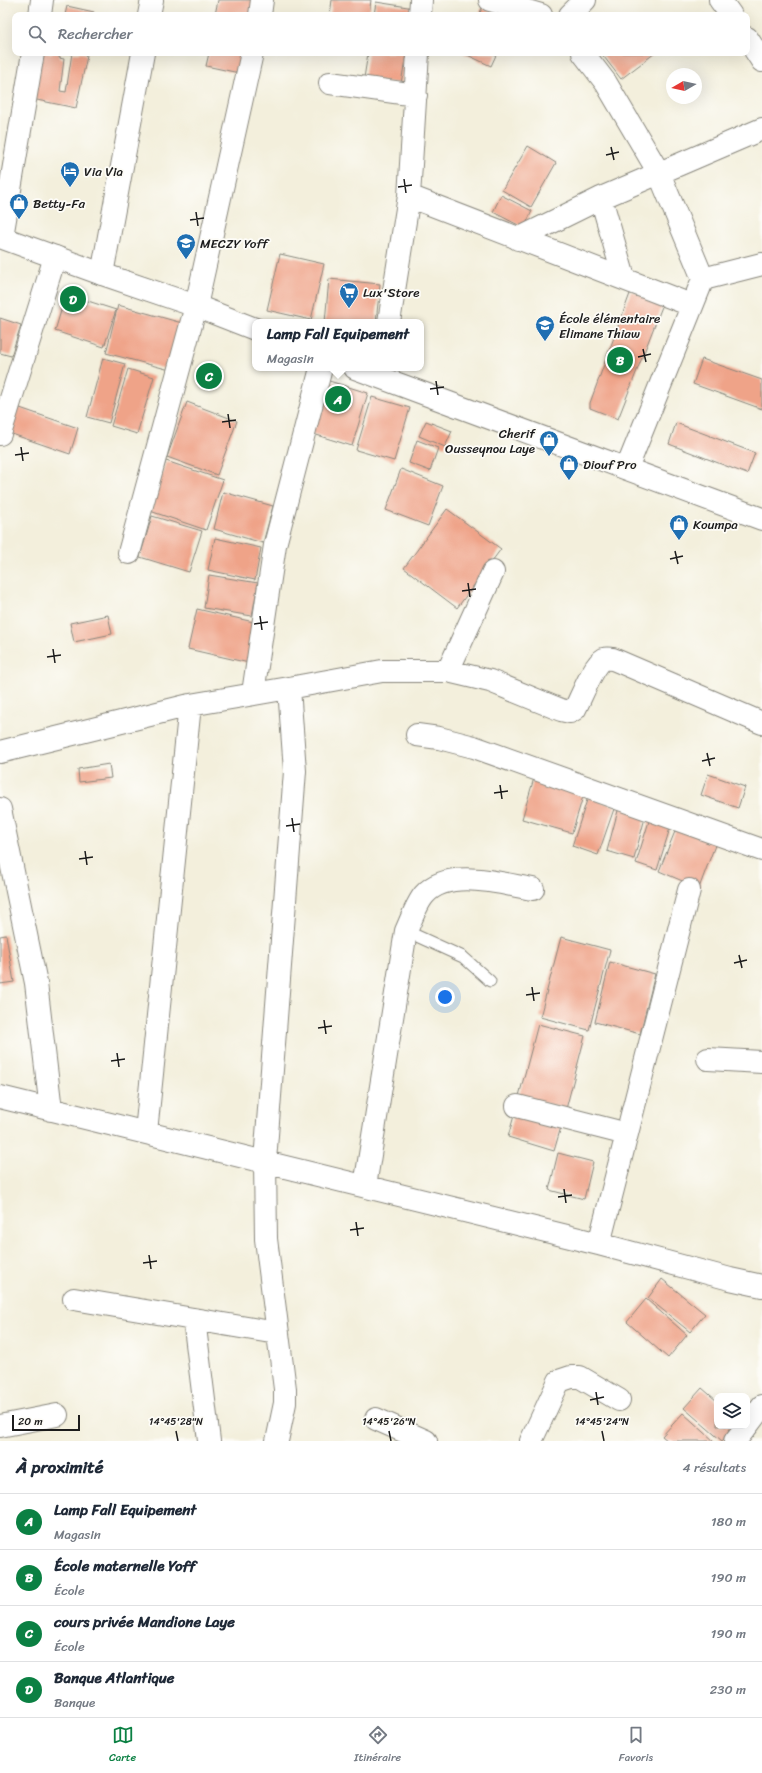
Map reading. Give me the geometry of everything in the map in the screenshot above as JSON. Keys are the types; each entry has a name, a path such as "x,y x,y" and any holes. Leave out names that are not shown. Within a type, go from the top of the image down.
{"street":[{"path":"40,12 42,0"},
{"path":"150,12 152,0"},
{"path":"260,12 262,0"},
{"path":"420,12 421,0"},
{"path":"490,0 531,12"},
{"path":"573,12 585,0"},
{"path":"720,0 729,12"},
{"path":"750,43 762,61"},
{"path":"32,56 1,237 196,306 252,328"},
{"path":"102,274 141,56"},
{"path":"128,553 196,306 251,56"},
{"path":"389,319 409,196 418,56"},
{"path":"586,56 606,83 659,173 703,279 691,305 627,468"},
{"path":"330,83 416,95"},
{"path":"518,239 601,198 762,129"},
{"path":"409,196 691,305"},
{"path":"601,198 624,278"},
{"path":"0,434 55,257"},
{"path":"703,279 762,264"},
{"path":"253,693 275,545 320,371"},
{"path":"371,371 381,373 627,468 762,518"},
{"path":"448,671 494,572"},
{"path":"0,752 190,705 382,670 448,671 490,681 561,710 570,712 575,709 598,665 605,659 613,659 762,723"},
{"path":"277,1441 285,1403 285,1389 266,1239 266,1162 295,771 289,688"},
{"path":"146,1132 190,705"},
{"path":"417,735 439,738 474,747 762,850"},
{"path":"0,809 36,983 51,1110"},
{"path":"365,1186 406,930 424,895 437,884 466,878 533,889"},
{"path":"600,1244 689,890"},
{"path":"708,1059 762,1062"},
{"path":"0,1097 600,1244 730,1279 762,1286"},
{"path":"517,1106 627,1134"},
{"path":"74,1299 277,1333"},
{"path":"194,1319 209,1441"},
{"path":"531,1441 560,1381 571,1377 580,1377 618,1400"},
{"path":"750,1422 762,1406"},
{"path":"0,1426 57,1415"},
{"path":"376,1419 426,1441"},
{"path":"735,1441 745,1429"}],"lane":[{"path":"406,930 463,957 490,981"}],"building":[{"path":"218,0 255,0 253,12 216,12"},
{"path":"332,0 371,0 369,12 330,12"},
{"path":"376,2 414,8 413,12 374,12"},
{"path":"67,6 94,12 66,12"},
{"path":"482,8 491,12 480,12"},
{"path":"41,56 59,56 59,58 64,59 60,91 66,92 72,56 87,56 76,108 32,99"},
{"path":"208,56 248,56 244,74 206,66"},
{"path":"368,56 406,56 401,84 364,78"},
{"path":"469,56 496,56 491,66"},
{"path":"603,56 651,56 621,79"},
{"path":"528,146 556,163 531,207 502,190"},
{"path":"501,195 532,211 524,228 493,212"},
{"path":"280,254 324,264 311,319 267,310"},
{"path":"329,279 380,284 376,319 325,319"},
{"path":"631,291 663,304 618,419 590,408 590,403"},
{"path":"66,294 116,310 104,347 55,331"},
{"path":"118,305 182,323 170,370 106,353"},
{"path":"0,318 21,325 11,356 0,353"},
{"path":"103,358 125,364 109,423 87,417"},
{"path":"702,359 762,380 762,409 693,384"},
{"path":"128,369 154,377 137,434 111,426"},
{"path":"326,380 368,393 352,446 310,433"},
{"path":"372,397 410,408 394,461 356,450"},
{"path":"187,402 237,421 217,475 167,457"},
{"path":"17,407 78,428 70,454 9,433"},
{"path":"426,421 452,431 445,447 419,436"},
{"path":"676,423 755,453 747,474 669,444"},
{"path":"417,440 438,448 430,471 409,463"},
{"path":"166,461 223,480 206,530 150,511"},
{"path":"401,469 443,486 428,526 386,510"},
{"path":"223,492 273,506 263,543 214,529"},
{"path":"447,509 501,549 457,608 404,568"},
{"path":"152,516 202,531 189,572 140,557"},
{"path":"215,538 261,548 255,580 208,570"},
{"path":"209,575 258,583 252,616 204,608"},
{"path":"197,609 258,623 249,663 188,649"},
{"path":"108,615 112,634 74,642 70,623"},
{"path":"109,764 111,778 79,782 78,769"},
{"path":"708,774 745,787 738,808 701,795"},
{"path":"534,778 584,793 572,833 522,819"},
{"path":"588,797 615,806 598,855 572,846"},
{"path":"619,807 646,814 634,859 607,851"},
{"path":"650,818 671,825 657,870 636,863"},
{"path":"678,824 717,840 699,888 659,871"},
{"path":"6,935 14,982 0,984 0,936"},
{"path":"561,937 610,950 589,1030 540,1017"},
{"path":"610,962 655,974 640,1034 595,1022"},
{"path":"538,1024 585,1036 566,1109 519,1096"},
{"path":"515,1112 561,1127 554,1151 508,1137"},
{"path":"558,1153 593,1162 584,1199 549,1190"},
{"path":"662,1279 705,1314 690,1332 648,1298"},
{"path":"646,1299 687,1335 668,1358 627,1322"},
{"path":"702,1388 714,1398 714,1429 732,1429 722,1441 684,1408"},
{"path":"683,1413 714,1441 668,1441 662,1436"}],"place":[{"name":"Via Via","path":"70,188"},
{"name":"Betty-Fa","path":"19,220"},
{"name":"MECZY Yoff","path":"186,260"},
{"name":"Banque Atlantique","path":"73,299"},
{"name":"Lux'Store","path":"349,309"},
{"name":"École élémentaire Elimane Thiaw","path":"545,342"},
{"name":"École maternelle Yoff","path":"620,360"},
{"name":"cours privée Mandione Laye","path":"209,376"},
{"name":"Lamp Fall Equipement","path":"338,399"},
{"name":"Cherif Ousseynou Laye","path":"549,457"},
{"name":"Diouf Pro","path":"569,481"},
{"name":"Koumpa","path":"679,541"}]}
